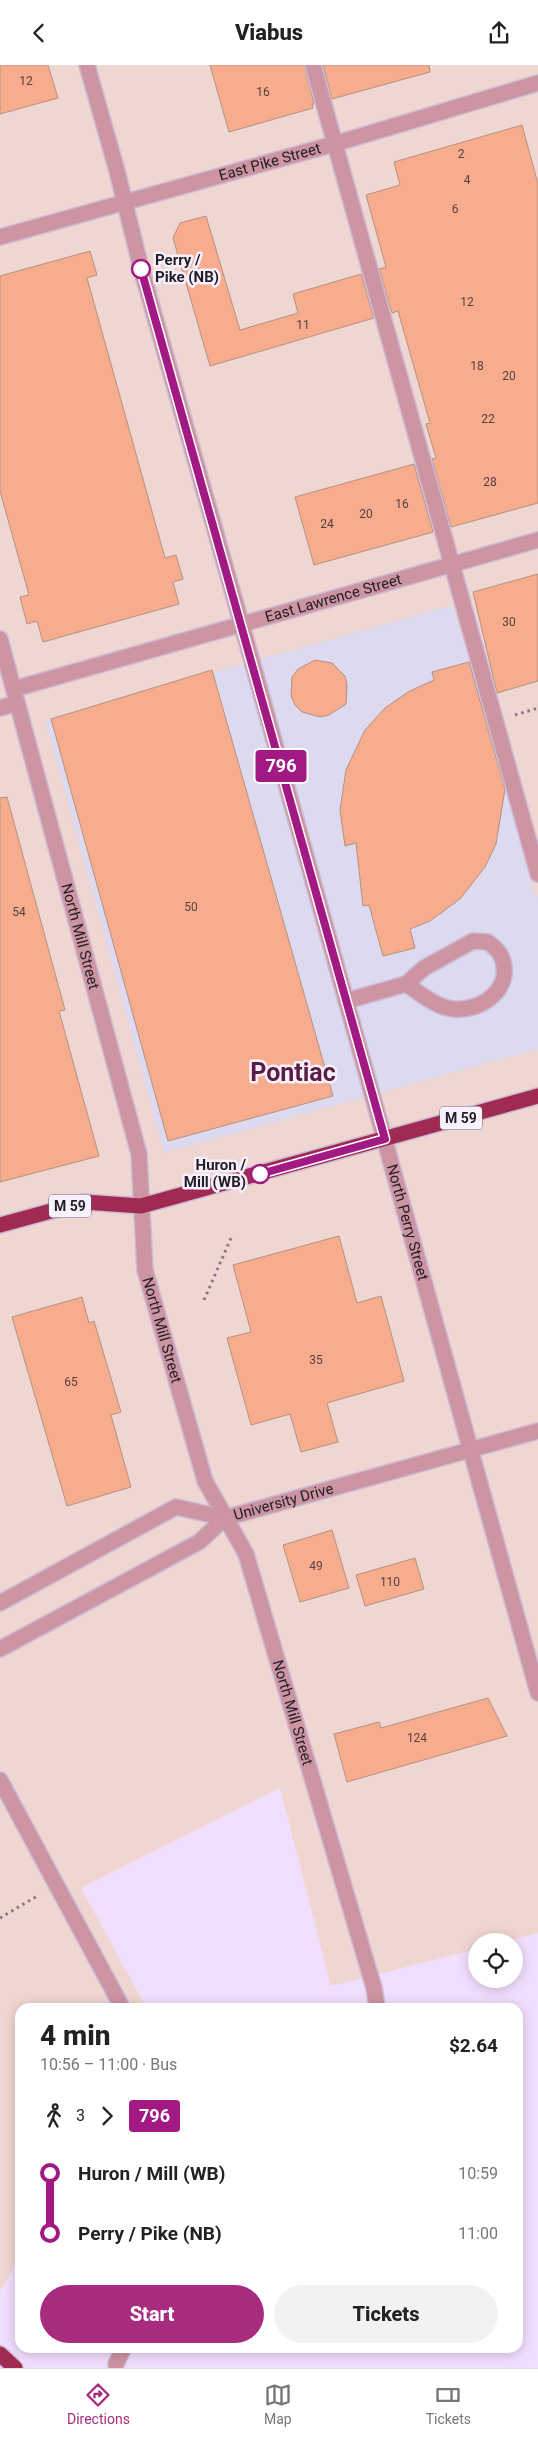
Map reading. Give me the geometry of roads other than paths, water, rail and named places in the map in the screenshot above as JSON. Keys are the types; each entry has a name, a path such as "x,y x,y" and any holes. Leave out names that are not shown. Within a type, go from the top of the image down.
{"highway":[{"name":"M 59","path":"0,1225 84,1202 141,1206 538,1096"},
{"path":"0,2354 15,2368"}],"street":[{"name":"North Perry Street","path":"87,65 538,1693"},
{"path":"313,65 538,873"},
{"name":"East Pike Street","path":"0,237 334,144 538,83"},
{"name":"East Lawrence Street","path":"0,708 16,696 241,625 538,539"},
{"name":"North Mill Street","path":"0,642 139,1154 145,1270 204,1481 246,1554 372,1979 376,2003"},
{"path":"346,1001 406,984 424,968 473,941 488,942 501,955 505,967 502,982 494,996 481,1005 467,1010 451,1009 406,984"},
{"name":"University Drive","path":"0,1649 199,1542 225,1518 538,1431"},
{"path":"0,1603 176,1507 225,1518"},
{"path":"0,1781 120,2003"},
{"path":"116,2364 121,2353"}],"place":[{"name":"Perry / Pike (NB)","path":"141,269"},
{"name":"Huron / Mill (WB)","path":"260,1174"}],"district":[{"name":"Pontiac","path":"293,1072"}]}
